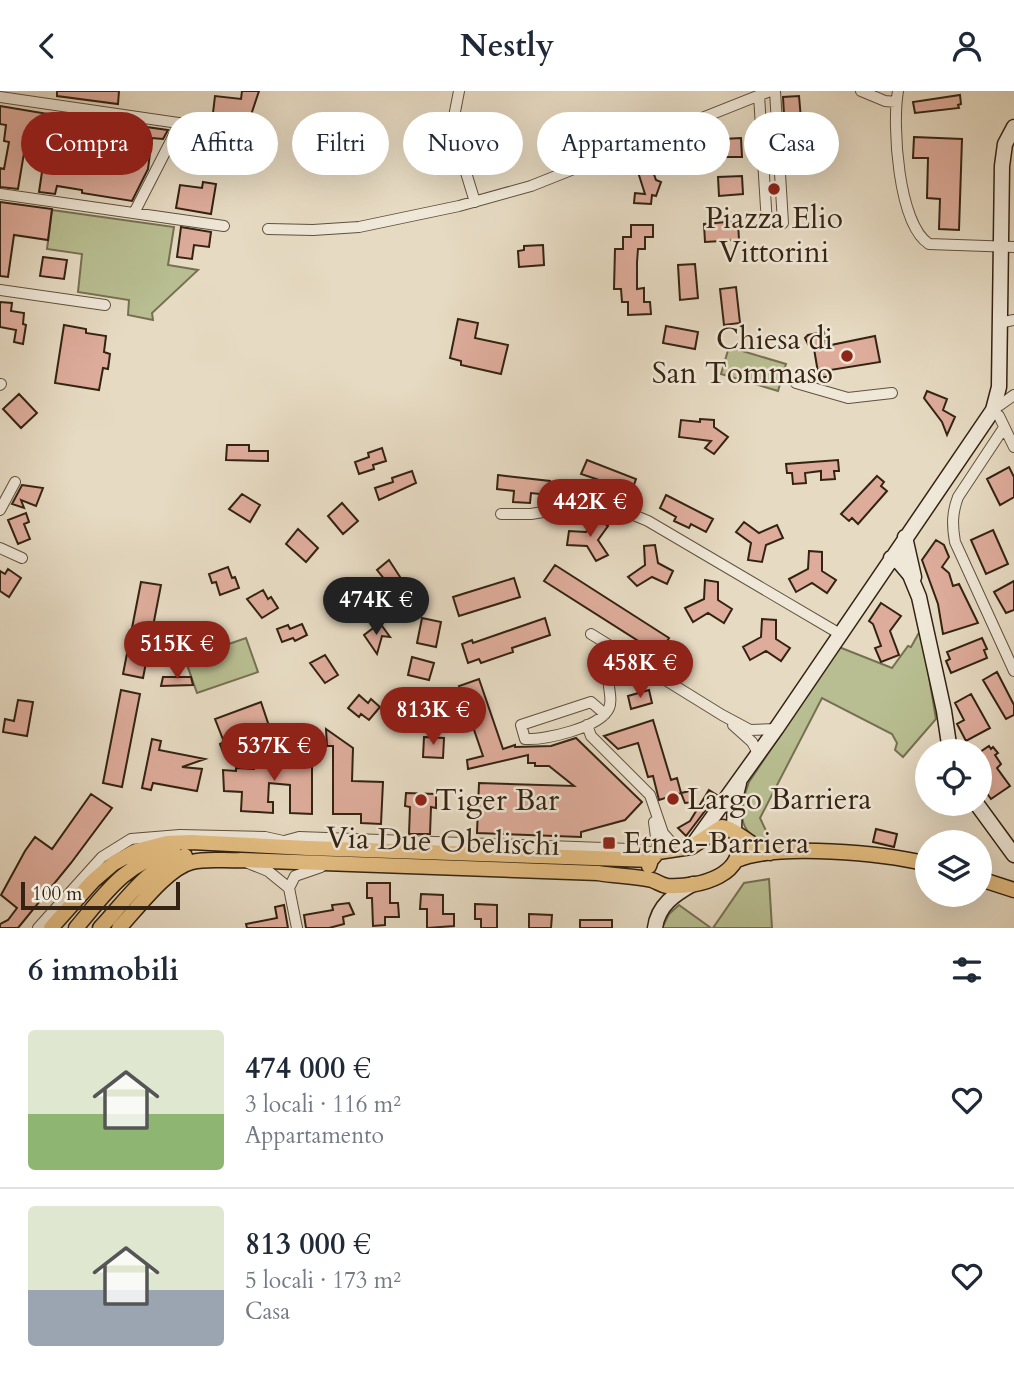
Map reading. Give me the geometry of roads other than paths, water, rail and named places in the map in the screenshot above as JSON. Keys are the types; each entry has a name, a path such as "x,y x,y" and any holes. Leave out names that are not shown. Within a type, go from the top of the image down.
{"main road":[{"path":"685,848 740,780 776,729 993,410 999,387 1007,322 1008,246 1002,166 1005,144 1014,127"},
{"path":"905,537 948,739"},
{"path":"891,558 900,563 910,575 919,597"},
{"path":"740,780 735,799 735,832 740,849 737,860 772,853 836,852 915,862"},
{"path":"986,816 1014,855"},
{"path":"51,928 103,871 136,851 178,842 307,848 395,845 655,855 685,848 722,827 735,832 751,845 772,853"},
{"path":"76,928 117,881 131,868 148,859 192,846 265,846"},
{"name":"Via Due Obelischi","path":"100,928 155,871 171,860 194,855 242,860"},
{"path":"648,880 649,865 655,855"},
{"name":"Via Due Obelischi","path":"119,928 169,875 181,866 200,860 598,873 648,880 669,886 724,875 733,868 737,860"},
{"path":"655,928 659,914 671,897 694,883"},
{"path":"992,883 1012,890"}],"street":[{"path":"459,91 452,127 475,202"},
{"path":"268,229 359,227 388,223 475,202 531,186 759,95 772,91 783,223 767,224 759,95"},
{"path":"861,91 885,101 897,96 895,150 899,175 914,226 921,239 929,244 1008,246"},
{"path":"0,97 167,121"},
{"path":"134,213 167,148"},
{"path":"0,194 224,226"},
{"path":"0,290 106,305"},
{"path":"796,383 848,398 892,393"},
{"path":"1014,394 993,410 999,416 1014,447"},
{"path":"1003,429 958,497 953,508 952,523 955,542 1014,671"},
{"path":"0,510 15,482"},
{"path":"501,514 549,511 588,498 600,501 648,521 840,634"},
{"path":"0,548 22,558"},
{"path":"591,634 750,730 776,729"},
{"path":"605,714 592,702 521,725 525,739 540,740 597,722 605,714 611,704 608,683 619,650"},
{"path":"722,715 752,742 758,753"},
{"path":"587,725 591,736 650,795 667,840 685,848"},
{"path":"630,776 647,798 656,833 655,855"},
{"path":"38,928 102,857 131,839 154,836 265,837 307,848"},
{"path":"265,846 299,837 395,845"},
{"path":"242,860 268,871 289,888"},
{"path":"297,928 289,888 292,881 300,873 332,863"}],"place":[{"name":"Piazza Elio Vittorini","path":"774,189"},
{"name":"Chiesa di San Tommaso","path":"847,356"},
{"name":"Largo Barriera","path":"673,799"},
{"name":"Tiger Bar","path":"421,800"},
{"name":"Etnea-Barriera","path":"609,843"}]}
